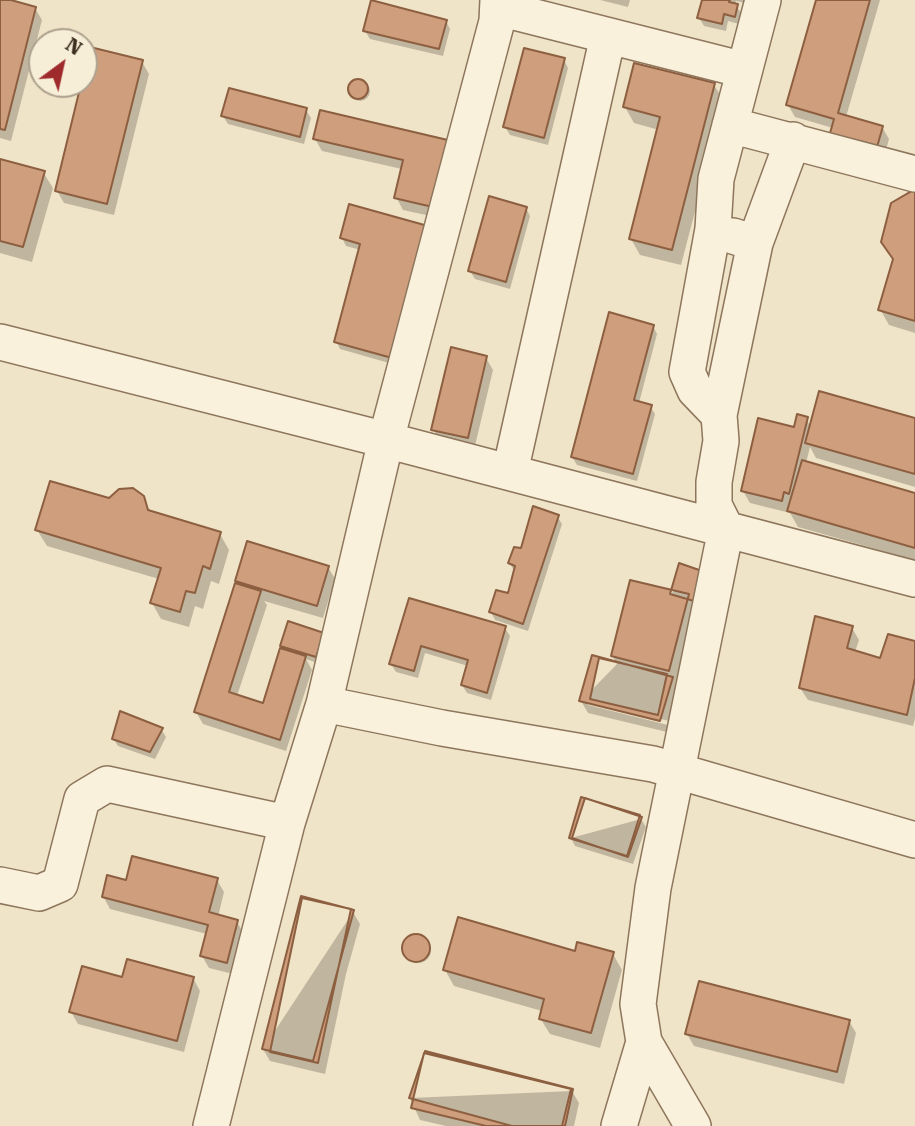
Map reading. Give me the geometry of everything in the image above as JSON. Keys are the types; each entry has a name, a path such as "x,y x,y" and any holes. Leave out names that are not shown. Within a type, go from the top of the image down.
{"street":[{"path":"719,415 695,390 687,372 713,229 716,179 763,0"},
{"path":"211,1126 287,823 324,704 386,440 498,4 608,36 744,70"},
{"path":"510,472 608,36"},
{"path":"730,124 915,174"},
{"path":"693,1126 644,1042 638,1004 645,936 726,529 714,505 714,482 721,440 719,415 755,243 793,140"},
{"path":"713,229 755,243"},
{"path":"0,342 915,579"},
{"path":"324,704 442,728 653,764 915,840"},
{"path":"0,886 39,893 60,884 82,799 107,784 287,823"},
{"path":"619,1126 644,1042"}],"building":[{"path":"0,0 11,0 36,7 31,28 28,28 28,39 5,130 0,129"},
{"path":"371,0 447,20 439,49 363,31"},
{"path":"702,0 730,0 729,2 738,4 735,17 724,14 722,24 697,18"},
{"path":"816,0 870,0 838,113 883,126 875,154 828,140 834,119 786,105"},
{"path":"524,48 565,58 544,138 503,127"},
{"path":"98,49 143,60 107,204 55,191 78,98 98,98"},
{"path":"634,63 715,83 672,250 629,239 660,117 623,107"},
{"path":"354,79 362,79 368,89 362,99 354,99 348,93 348,85"},
{"path":"229,88 307,108 300,137 221,116"},
{"path":"320,110 452,141 437,208 394,198 403,160 313,139"},
{"path":"0,159 45,171 23,247 0,241"},
{"path":"915,189 915,321 878,310 893,259 881,242 891,203"},
{"path":"489,196 527,207 506,282 468,271"},
{"path":"349,204 428,226 392,358 334,342 360,244 340,238"},
{"path":"609,312 654,325 634,400 652,405 633,474 571,457"},
{"path":"451,347 487,356 468,438 431,430"},
{"path":"819,391 915,418 915,474 805,443"},
{"path":"797,414 808,417 789,494 784,492 782,501 741,491 758,418 794,427"},
{"path":"802,460 915,493 915,548 787,511"},
{"path":"50,481 109,498 119,489 133,488 144,496 148,510 221,532 210,569 203,566 195,593 186,591 180,612 150,603 161,568 35,530"},
{"path":"533,506 559,515 523,624 489,612 496,590 508,593 515,566 508,563 514,547 521,548"},
{"path":"247,541 329,566 317,606 235,581"},
{"path":"679,563 702,571 694,601 670,594"},
{"path":"630,580 689,594 669,671 611,656"},
{"path":"235,583 261,591 229,692 263,703 280,648 306,656 280,740 194,712"},
{"path":"409,598 506,626 487,693 461,685 468,660 421,646 414,671 389,664"},
{"path":"815,616 853,626 847,648 880,658 888,634 915,641 915,678 907,715 799,688"},
{"path":"288,621 324,633 316,657 280,646"},
{"path":"592,655 673,677 660,721 579,701"},
{"path":"599,658 667,674 658,715 590,699"},
{"path":"120,711 163,728 150,752 112,739"},
{"path":"581,797 640,815 627,856 569,838"},
{"path":"585,798 642,817 628,857 572,838"},
{"path":"132,856 218,878 209,912 238,920 227,963 200,956 208,925 102,897 107,875 126,880"},
{"path":"301,896 354,910 313,1061 262,1049"},
{"path":"302,898 351,909 318,1063 270,1052"},
{"path":"458,917 575,951 577,942 614,952 591,1033 539,1019 544,999 443,970"},
{"path":"416,934 426,938 430,948 426,958 416,962 406,958 402,948 406,938"},
{"path":"127,959 194,977 177,1041 69,1012 82,966 122,977"},
{"path":"699,981 850,1020 837,1072 685,1034"},
{"path":"425,1051 573,1089 565,1126 512,1126 409,1098"},
{"path":"424,1053 571,1089 562,1126 486,1126 411,1108"}]}
